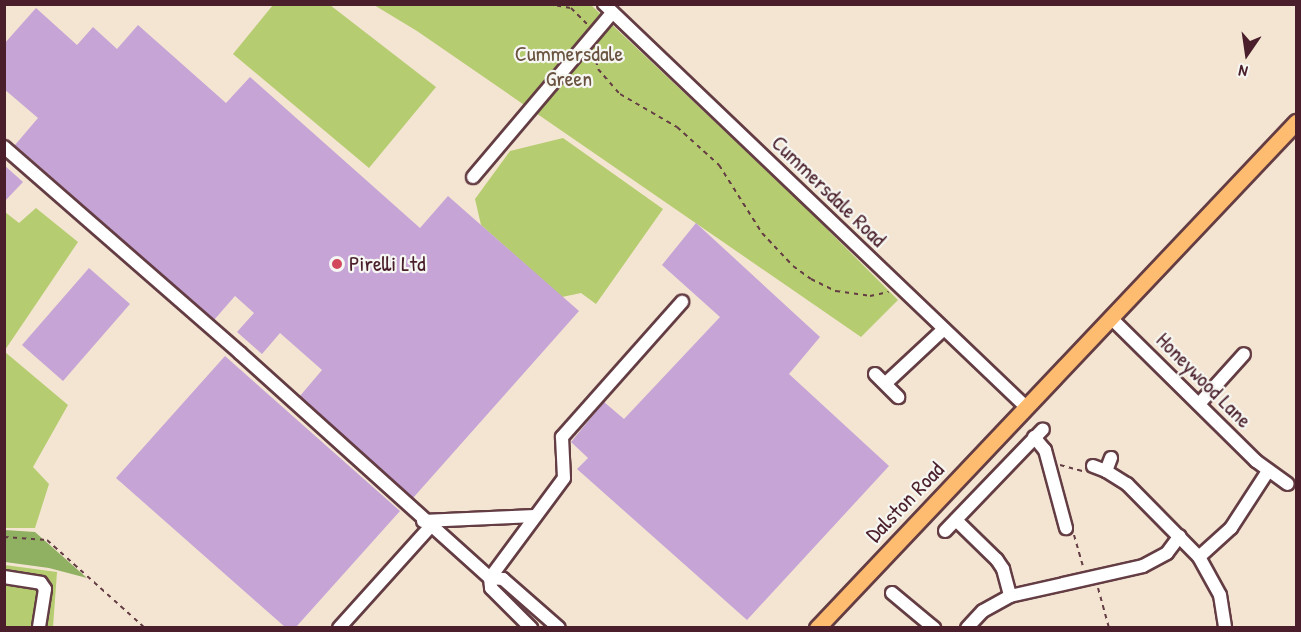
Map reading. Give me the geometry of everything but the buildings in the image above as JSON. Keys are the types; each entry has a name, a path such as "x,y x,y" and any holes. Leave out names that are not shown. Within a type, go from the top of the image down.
{"main road":[{"name":"Dalston Road","path":"817,627 1296,122"}],"street":[{"path":"473,177 591,38 608,9"},
{"name":"Cummersdale Road","path":"608,9 1027,408"},
{"path":"4,147 240,353 427,524 490,578 503,579 559,627"},
{"path":"531,627 491,588 490,578 564,478 562,437 682,302"},
{"name":"Honeywood Lane","path":"1111,318 1268,471 1288,484"},
{"path":"886,383 944,329"},
{"path":"1199,404 1244,354"},
{"path":"875,374 898,397"},
{"path":"945,531 1039,433 1066,528"},
{"path":"1106,471 1111,458"},
{"path":"1093,466 1127,484 1199,557 1220,595 1225,627"},
{"path":"1199,557 1231,528 1268,471"},
{"path":"339,627 427,524 536,516"},
{"path":"956,520 997,560 1003,569 1010,596"},
{"path":"967,627 983,611 1010,596 1143,566 1167,553 1180,536"},
{"path":"4,578 41,583 45,588 39,627"},
{"path":"892,593 934,627"}],"path":[{"path":"548,4 571,8 586,20 598,69 608,82 620,94 677,127 719,165 762,233 793,266 811,279 853,294 870,296 887,293 899,286"},
{"path":"1057,464 1087,472 1093,466"},
{"path":"4,537 46,540 145,627"}],"green space":[{"path":"273,5 330,5 436,87 369,168 233,54"},
{"name":"Cummersdale Green","path":"374,5 591,5 803,205 898,300 861,337 417,31"},
{"path":"563,138 663,209 596,304 581,293 562,297 481,225 475,199 510,151"},
{"path":"36,208 78,242 5,350 5,212 19,223"},
{"path":"5,352 68,405 33,467 49,484 35,528 5,528"},
{"path":"5,530 35,532 87,578 49,568 5,562"},
{"path":"5,565 57,572 53,627 5,628"}],"place":[{"name":"Pirelli Ltd","path":"337,264"}]}
